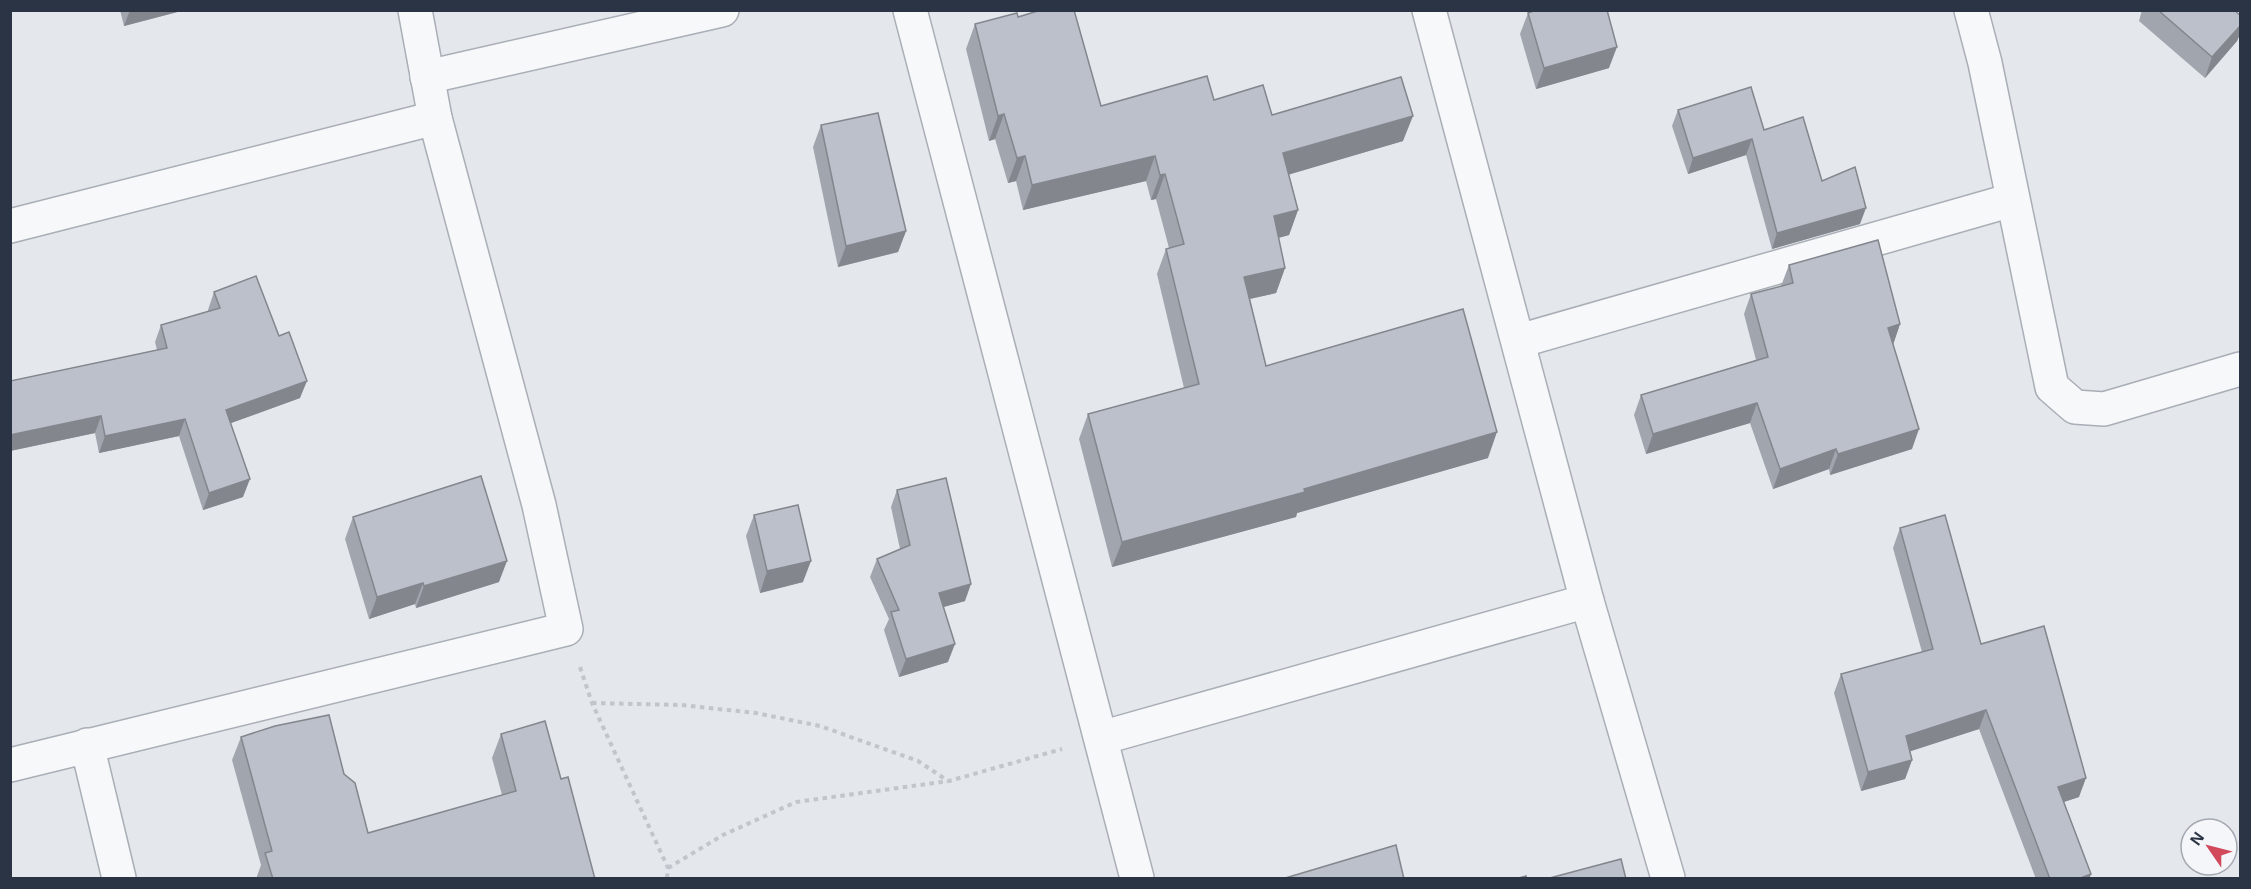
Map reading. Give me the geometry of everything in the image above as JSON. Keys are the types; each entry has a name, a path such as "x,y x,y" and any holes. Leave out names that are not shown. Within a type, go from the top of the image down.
{"street":[{"path":"10,765 566,628 539,505 435,118 415,10"},
{"path":"427,77 722,10"},
{"path":"910,10 1137,879"},
{"path":"1429,10 1587,601 1668,879"},
{"path":"1971,10 2052,387 2075,407 2104,409 2241,369"},
{"path":"10,226 435,118"},
{"path":"1519,341 2012,200"},
{"path":"1101,738 1587,601"},
{"path":"87,746 119,879"}],"path":[{"path":"566,628 592,702 668,868 668,879"},
{"path":"592,702 681,705 756,713 820,726 918,761 949,781"},
{"path":"668,868 723,836 796,802 949,781 1101,738"}],"building":[{"path":"1041,10 1074,10 1101,106 1207,76 1214,100 1263,85 1272,115 1401,77 1413,116 1283,153 1298,210 1274,216 1285,268 1244,277 1266,366 1463,309 1497,432 1304,489 1305,492 1122,542 1088,414 1199,384 1166,249 1184,244 1165,174 1160,175 1155,156 1032,185 1025,156 1017,158 1004,114 998,116 975,24 1017,13 1018,17"},
{"path":"1536,10 1607,10 1617,47 1544,68 1528,13"},
{"path":"2158,10 2234,10 2241,16 2241,25 2212,57"},
{"path":"1751,87 1764,130 1803,117 1822,181 1855,167 1866,208 1777,233 1752,139 1693,158 1678,110"},
{"path":"878,113 906,231 846,246 821,125"},
{"path":"1878,240 1900,324 1888,328 1919,429 1838,454 1836,449 1780,469 1757,403 1653,434 1641,395 1768,357 1751,294 1793,283 1789,265"},
{"path":"256,276 279,336 289,332 307,381 226,410 250,479 209,493 185,419 105,436 101,416 10,435 10,381 167,348 161,325 220,308 214,292"},
{"path":"481,476 507,561 424,586 423,583 377,597 353,517"},
{"path":"946,478 971,584 939,593 955,644 906,659 891,612 899,610 877,559 910,545 897,490"},
{"path":"798,505 811,561 767,571 754,515"},
{"path":"1945,515 1981,644 2044,626 2086,778 2058,787 2091,874 2078,879 2050,879 1986,710 1906,736 1912,760 1868,772 1841,674 1933,649 1900,528"},
{"path":"329,715 344,774 355,783 368,833 516,791 501,734 545,721 561,779 568,777 595,879 273,879 265,853 272,851 241,737 275,726"},
{"path":"1396,845 1404,879 1282,879"},
{"path":"1621,859 1626,879 1546,879"}]}
